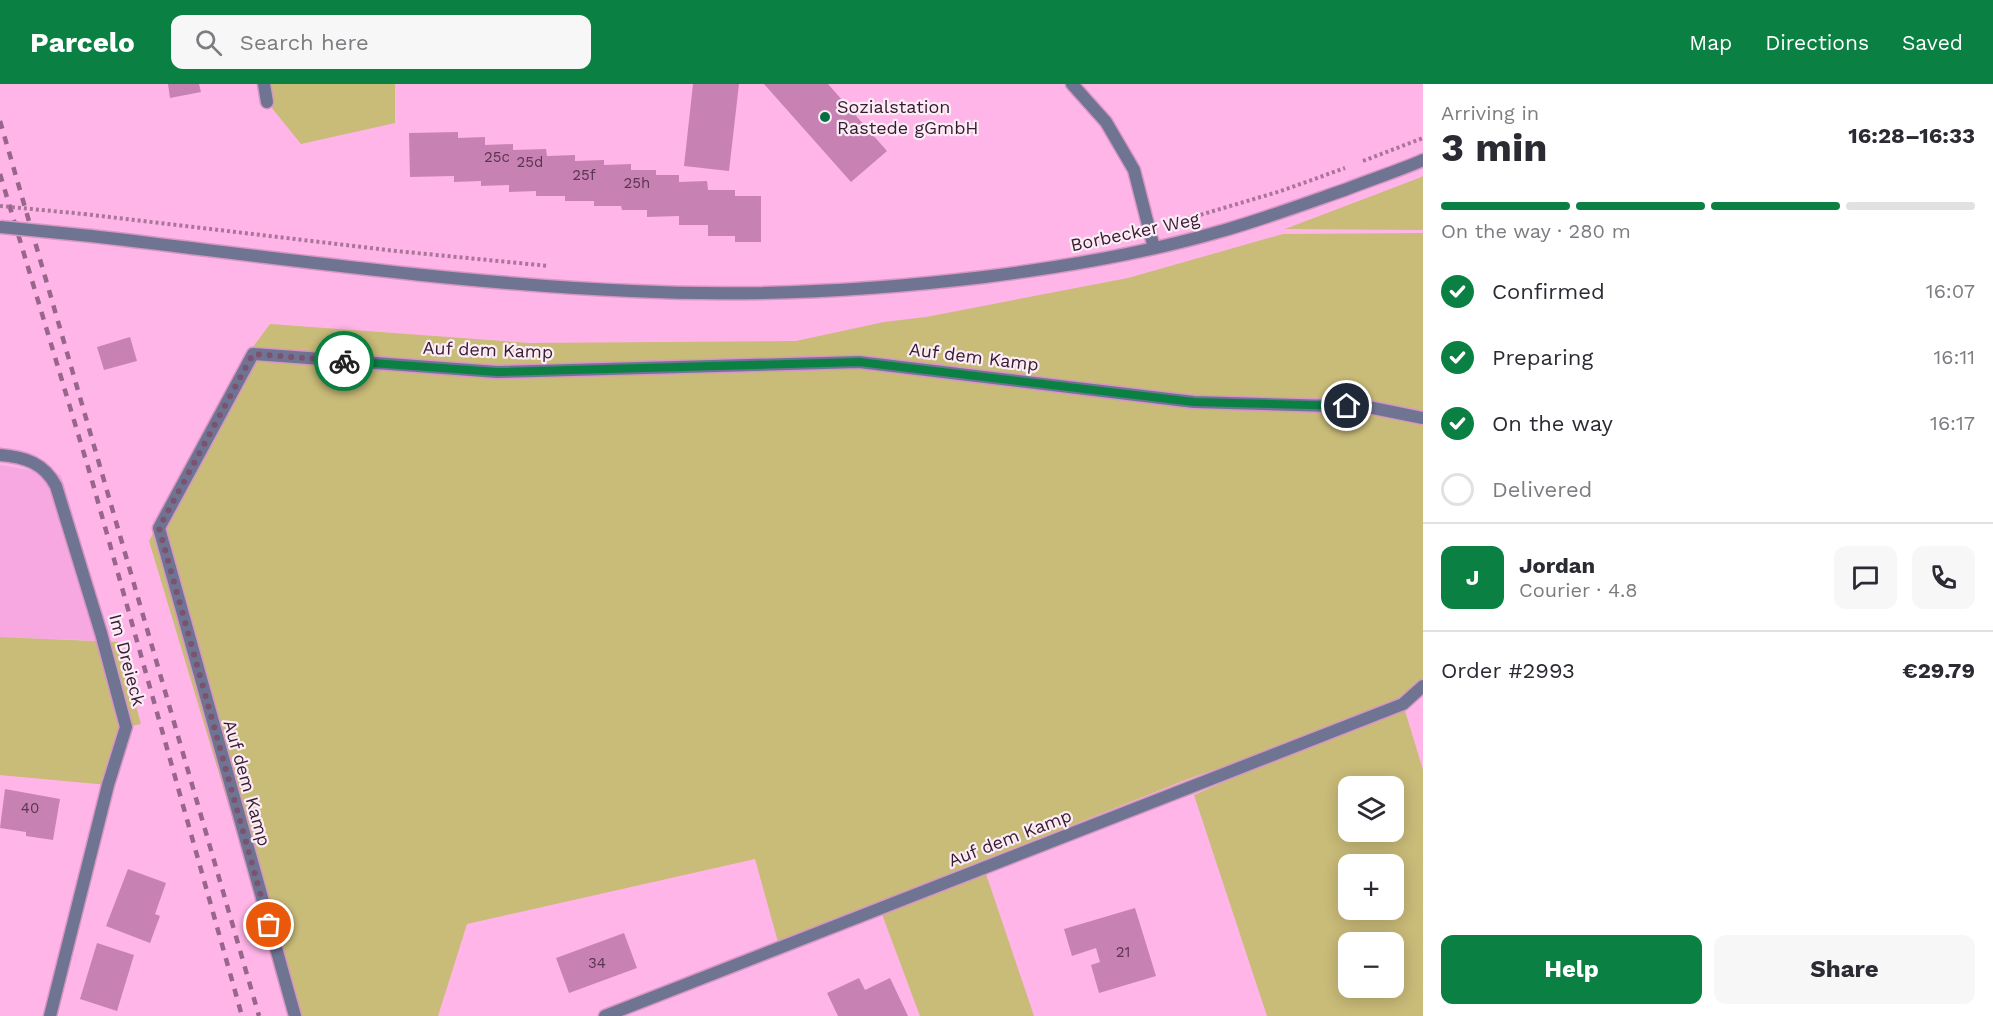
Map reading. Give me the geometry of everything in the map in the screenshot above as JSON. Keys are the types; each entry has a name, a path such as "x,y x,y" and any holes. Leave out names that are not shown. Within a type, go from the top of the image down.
{"street":[{"path":"264,84 267,102"},
{"path":"1072,84 1106,122 1134,170 1154,248"},
{"name":"Borbecker Weg","path":"0,226 522,284 724,294 844,290 943,282 1042,270 1154,248 1218,232 1290,209 1423,160"},
{"name":"Auf dem Kamp","path":"295,1016 159,528 253,354 497,372 859,362 1194,402 1368,407 1423,418"},
{"name":"Im Dreieck","path":"0,454 32,461 50,474 56,486 101,633 126,727 108,785 50,1016"},
{"name":"Auf dem Kamp","path":"605,1016 1403,704 1423,686"}],"path":[{"path":"1149,230 1281,191 1423,138"},
{"path":"0,206 396,251 560,267"}],"shaded area":[{"path":"264,84 395,84 395,123 301,144 267,102"},
{"path":"1423,176 1423,230 1285,229 1419,178"},
{"path":"1423,233 1423,686 1403,704 1423,770 1423,1016 1267,1016 1194,795 1392,708 1188,779 778,942 755,859 467,924 438,1016 292,1016 149,541 250,351 270,324 529,343 796,341 884,322 926,317 1128,278 1283,234"},
{"path":"0,465 61,475 110,641 0,637"},
{"path":"0,637 118,642 141,724 126,727 108,785 0,775"},
{"path":"984,868 1034,1016 920,1016 880,909"}],"building":[{"path":"168,84 199,84 201,92 170,98"},
{"path":"693,84 739,84 729,171 684,166"},
{"name":"Sozialstation Rastede gGmbH","path":"764,84 828,84 887,151 851,182"},
{"path":"458,132 458,138 485,137 485,145 513,144 513,150 546,149 547,156 575,155 575,161 604,160 604,165 631,164 631,170 656,170 656,175 679,175 679,182 707,181 708,190 735,190 735,196 761,196 761,242 735,242 735,236 708,236 708,225 679,225 679,216 647,217 647,210 622,210 621,206 594,206 594,201 565,201 565,196 536,196 536,191 509,192 509,185 481,186 481,181 454,182 454,176 410,177 409,133"},
{"path":"130,337 137,361 104,370 97,347"},
{"path":"5,789 60,799 53,840 26,836 26,832 0,828"},
{"path":"128,869 166,883 155,914 160,916 150,943 106,926"},
{"path":"1135,908 1156,976 1099,993 1091,965 1100,962 1096,948 1072,956 1064,929"},
{"path":"624,933 637,968 569,993 556,958"},
{"path":"97,943 134,955 117,1011 80,999"},
{"path":"859,978 865,990 890,978 908,1016 838,1016 827,993"}],"railway":[{"path":"0,121 259,1016"},
{"path":"0,174 91,477 242,1016"}],"way so far":[{"path":"269,925 159,528 253,354 344,361"}],"place":[{"name":"Sozialstation Rastede gGmbH","path":"825,117"}],"route":[{"path":"344,361 497,372 859,362 1194,402 1347,406"}]}
